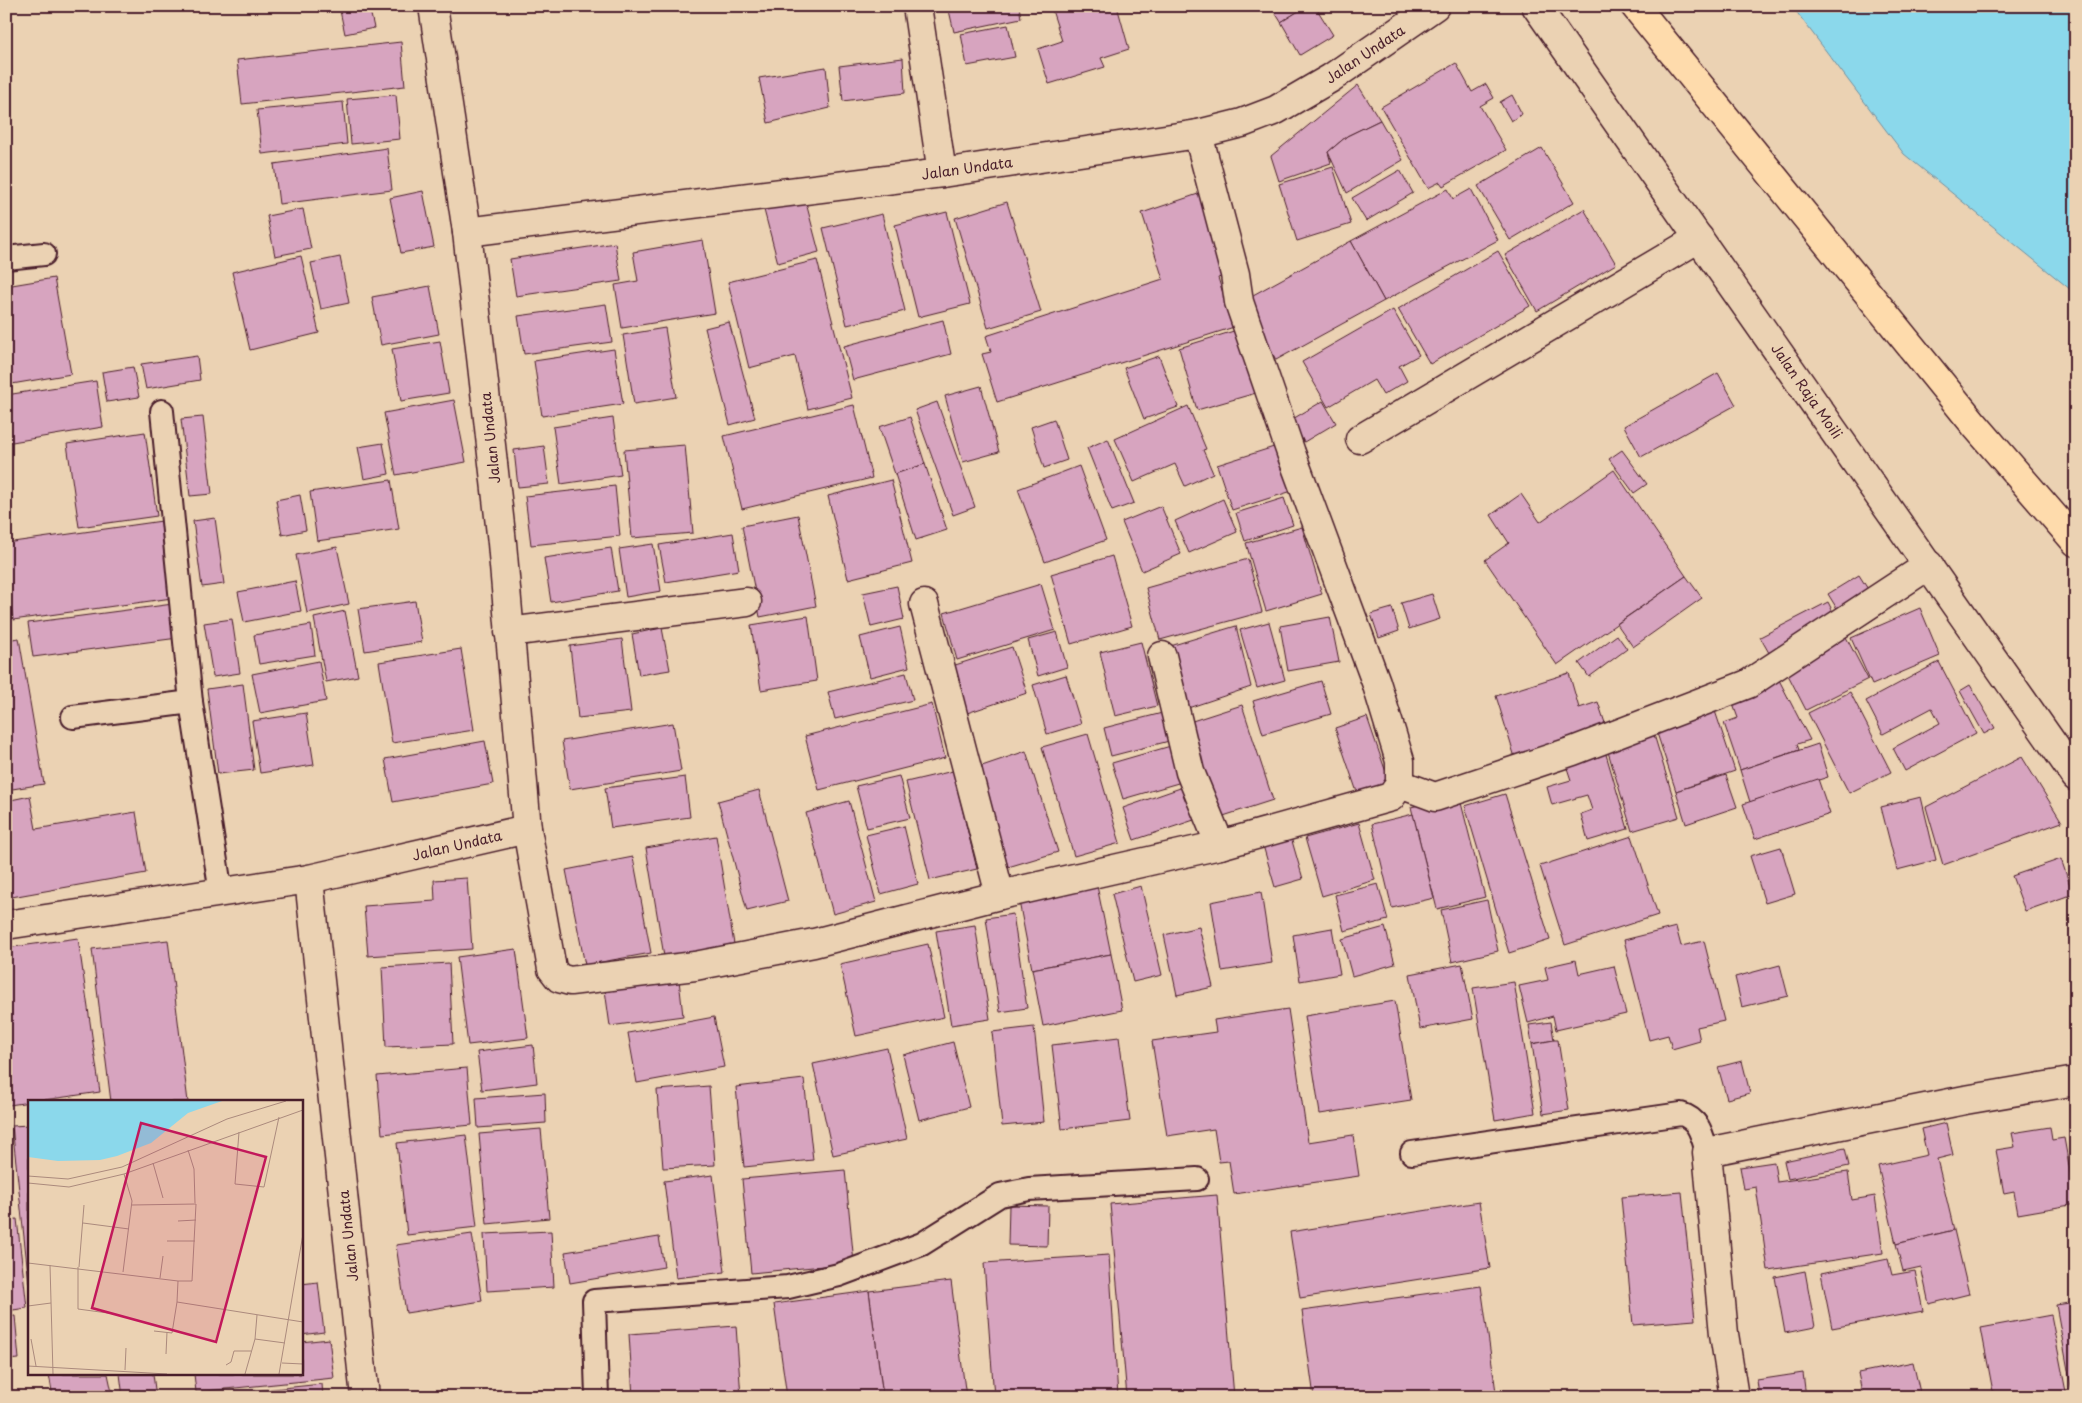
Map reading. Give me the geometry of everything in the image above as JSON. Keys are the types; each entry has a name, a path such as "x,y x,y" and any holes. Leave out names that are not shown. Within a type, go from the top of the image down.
{"main road":[{"path":"1635,6 1974,424 2076,542"}],"street":[{"name":"Jalan Undata","path":"365,1397 309,879 527,829 502,542 467,232 433,6"},
{"path":"917,6 942,172"},
{"name":"Jalan Undata","path":"467,232 942,172 1198,134 1242,123 1276,110 1331,78 1434,6"},
{"name":"Jalan Raja Moili","path":"1536,6 2076,777"},
{"path":"527,829 552,969 559,978 570,981 695,966 786,948 1000,895 1220,845 1380,802 1391,797 1400,784 1400,761 1376,682 1291,453 1239,302 1235,274 1198,134"},
{"path":"1360,439 1699,238"},
{"path":"1400,784 1435,797 1573,751 1748,684 1928,565"},
{"path":"509,632 747,602"},
{"path":"924,604 1000,895"},
{"path":"1162,656 1190,772 1220,845"},
{"path":"6,925 309,879"},
{"path":"1734,1397 1724,1334 1707,1152 2076,1080"}],"lane":[{"path":"6,258 44,254"},
{"path":"162,411 192,702 221,892"},
{"path":"73,717 192,702"},
{"path":"1412,1153 1681,1114 1688,1116 1700,1127 1707,1152"},
{"path":"597,1397 594,1301 788,1287 839,1275 922,1244 1000,1195 1029,1189 1197,1179"}],"water":[{"path":"1792,6 2076,6 2076,294 1904,154"}],"building":[{"path":"339,6 369,6 374,28 345,34"},
{"path":"948,6 1019,6 1021,18 954,32"},
{"path":"1117,6 1129,49 1101,58 1105,67 1049,84 1038,49 1062,41 1051,7"},
{"path":"1271,6 1307,6 1281,22"},
{"path":"1307,6 1315,6 1333,35 1300,55 1281,22"},
{"path":"1008,25 1015,57 967,66 961,34"},
{"path":"401,42 405,86 242,104 237,60"},
{"path":"903,58 905,93 843,101 839,66"},
{"path":"1456,63 1472,92 1486,84 1494,98 1480,106 1506,150 1443,186 1440,182 1428,188 1381,107"},
{"path":"826,67 830,108 768,123 759,78"},
{"path":"1358,85 1380,120 1347,136 1328,152 1331,163 1279,181 1271,156"},
{"path":"396,95 400,139 351,144 347,99"},
{"path":"1512,95 1522,114 1511,121 1500,102"},
{"path":"343,102 347,144 262,154 257,110"},
{"path":"1380,120 1403,160 1347,193 1328,152 1347,136"},
{"path":"387,148 392,190 279,204 274,164"},
{"path":"1542,148 1574,202 1510,240 1478,186"},
{"path":"1333,167 1351,224 1297,241 1279,184"},
{"path":"1400,170 1413,193 1366,221 1352,198"},
{"path":"1448,189 1453,199 1471,189 1498,240 1384,301 1351,241"},
{"path":"423,191 434,247 401,253 390,198"},
{"path":"1201,193 1227,275 1218,278 1234,327 997,402 982,354 991,352 986,336 1163,279 1142,213"},
{"path":"805,199 819,252 778,263 764,210"},
{"path":"1007,202 1041,312 988,328 955,218"},
{"path":"303,209 311,249 275,256 267,216"},
{"path":"1584,209 1616,264 1537,311 1505,255"},
{"path":"947,212 970,304 918,317 895,225"},
{"path":"882,214 905,311 847,325 823,228"},
{"path":"703,240 715,313 622,328 615,285 638,281 633,252"},
{"path":"1351,241 1384,301 1276,360 1244,300"},
{"path":"615,243 621,281 516,296 510,259"},
{"path":"1498,251 1530,306 1430,364 1398,309"},
{"path":"301,256 319,333 250,350 232,272"},
{"path":"340,257 349,303 321,309 311,263"},
{"path":"817,260 852,398 808,409 795,356 749,368 728,282"},
{"path":"54,278 71,374 6,385 6,286"},
{"path":"430,286 439,334 381,345 372,297"},
{"path":"606,304 612,342 524,354 518,316"},
{"path":"1393,310 1419,355 1399,366 1407,381 1383,395 1374,380 1328,407 1302,362"},
{"path":"943,320 951,354 853,380 844,346"},
{"path":"729,322 755,418 730,425 705,328"},
{"path":"665,328 676,397 634,404 623,335"},
{"path":"1237,330 1256,393 1197,410 1179,348"},
{"path":"440,341 449,393 401,401 392,349"},
{"path":"614,349 623,404 542,416 534,361"},
{"path":"197,356 200,380 146,389 141,364"},
{"path":"1159,356 1178,407 1144,419 1124,368"},
{"path":"133,367 139,397 107,402 102,372"},
{"path":"1718,373 1736,405 1641,457 1624,426"},
{"path":"96,381 103,427 6,443 6,395"},
{"path":"981,386 999,452 963,462 945,396"},
{"path":"454,400 466,462 396,475 384,413"},
{"path":"1323,401 1336,423 1304,442 1291,420"},
{"path":"937,402 975,507 953,515 915,410"},
{"path":"854,405 872,478 742,509 724,436"},
{"path":"1188,406 1206,449 1203,450 1213,473 1185,486 1175,464 1134,482 1115,439"},
{"path":"203,417 212,494 190,496 181,419"},
{"path":"910,417 925,464 895,474 879,427"},
{"path":"613,418 621,475 561,484 553,427"},
{"path":"1054,419 1067,460 1044,468 1031,427"},
{"path":"145,432 157,516 79,527 67,444"},
{"path":"1108,439 1134,503 1112,511 1087,448"},
{"path":"383,443 389,474 364,479 358,447"},
{"path":"685,445 693,533 632,538 624,450"},
{"path":"544,446 549,484 518,487 514,450"},
{"path":"1277,446 1292,491 1232,510 1217,465"},
{"path":"1622,450 1647,484 1634,493 1609,459"},
{"path":"925,464 947,530 916,540 895,474"},
{"path":"1079,466 1106,540 1045,562 1018,489"},
{"path":"1614,470 1686,576 1557,665 1485,560 1509,543 1491,515 1521,494 1540,522"},
{"path":"391,480 399,529 317,541 310,492"},
{"path":"891,480 912,563 848,579 828,496"},
{"path":"615,486 620,536 531,545 525,496"},
{"path":"300,495 306,530 282,535 276,500"},
{"path":"1284,498 1293,525 1245,541 1236,513"},
{"path":"1223,499 1237,532 1189,553 1175,521"},
{"path":"1161,506 1181,554 1142,571 1122,522"},
{"path":"798,515 816,606 760,617 742,526"},
{"path":"215,518 224,584 202,587 193,521"},
{"path":"162,521 172,598 13,620 6,570 6,543"},
{"path":"1302,527 1322,594 1266,611 1246,543"},
{"path":"733,533 739,570 666,582 659,545"},
{"path":"653,544 661,591 626,597 619,549"},
{"path":"337,547 349,604 307,613 296,555"},
{"path":"611,548 618,591 551,602 544,558"},
{"path":"1112,556 1132,626 1071,644 1051,574"},
{"path":"1248,559 1262,612 1160,640 1146,588"},
{"path":"1859,575 1883,613 1852,633 1828,594"},
{"path":"1686,576 1702,598 1633,647 1617,624"},
{"path":"295,581 301,611 244,622 238,592"},
{"path":"1041,584 1055,630 957,660 944,613"},
{"path":"897,586 904,619 871,627 863,593"},
{"path":"1432,594 1440,619 1409,629 1401,603"},
{"path":"415,601 422,642 365,651 358,609"},
{"path":"1828,602 1843,632 1777,667 1760,637"},
{"path":"173,604 178,638 33,657 28,623"},
{"path":"1392,608 1399,631 1379,638 1371,614"},
{"path":"1920,608 1940,656 1872,685 1851,638"},
{"path":"345,611 358,676 326,682 314,618"},
{"path":"808,616 817,681 761,690 751,625"},
{"path":"1330,617 1339,662 1288,671 1280,626"},
{"path":"232,619 240,673 213,677 204,623"},
{"path":"1269,622 1285,680 1257,688 1240,630"},
{"path":"311,625 315,655 259,664 254,635"},
{"path":"1236,626 1251,687 1185,709 1167,647"},
{"path":"900,627 909,667 870,677 860,637"},
{"path":"662,628 670,670 639,675 632,634"},
{"path":"1057,632 1067,667 1038,676 1028,640"},
{"path":"1617,635 1627,649 1589,677 1579,663"},
{"path":"1846,637 1868,679 1806,710 1785,669"},
{"path":"19,638 44,784 6,790 6,640"},
{"path":"622,639 631,712 578,718 570,646"},
{"path":"1141,642 1157,706 1115,716 1100,652"},
{"path":"1012,647 1027,693 964,714 949,667"},
{"path":"461,649 474,730 392,743 379,662"},
{"path":"319,661 326,701 260,713 252,674"},
{"path":"1939,662 1976,733 1905,771 1893,748 1940,723 1932,708 1883,734 1866,701"},
{"path":"906,673 913,700 835,719 828,692"},
{"path":"1569,673 1579,708 1598,702 1609,735 1517,764 1496,696"},
{"path":"1066,675 1081,724 1047,734 1033,685"},
{"path":"1779,680 1810,740 1797,744 1799,750 1740,770 1724,723 1738,718 1730,696"},
{"path":"1321,681 1331,714 1263,734 1253,701"},
{"path":"243,684 254,770 218,774 207,689"},
{"path":"1970,685 1995,728 1984,734 1960,691"},
{"path":"1850,692 1891,772 1849,793 1808,713"},
{"path":"932,704 945,758 819,790 805,736"},
{"path":"1242,705 1273,800 1214,819 1183,724"},
{"path":"1713,705 1735,771 1676,791 1654,724"},
{"path":"1170,711 1177,739 1111,756 1104,728"},
{"path":"306,713 314,765 260,773 252,721"},
{"path":"1367,717 1390,784 1358,795 1335,728"},
{"path":"673,723 681,771 570,789 562,741"},
{"path":"1652,728 1679,817 1632,831 1605,742"},
{"path":"1088,734 1120,843 1074,856 1042,747"},
{"path":"485,741 493,784 393,802 385,759"},
{"path":"1181,743 1192,779 1123,799 1112,763"},
{"path":"1818,744 1828,777 1750,802 1740,770"},
{"path":"1026,751 1058,852 1008,867 979,767"},
{"path":"1605,751 1628,829 1588,841 1581,814 1592,810 1587,795 1552,805 1547,787 1571,780 1565,762"},
{"path":"2022,757 2062,822 1943,865 1926,807"},
{"path":"953,771 977,869 930,880 906,782"},
{"path":"1726,775 1737,807 1686,824 1676,791"},
{"path":"899,776 910,818 867,828 856,786"},
{"path":"685,777 690,817 611,828 605,788"},
{"path":"1818,779 1830,814 1755,839 1743,804"},
{"path":"1186,786 1197,819 1134,840 1123,808"},
{"path":"759,790 788,901 747,911 718,801"},
{"path":"1505,794 1550,940 1509,953 1465,806"},
{"path":"1459,795 1485,897 1437,909 1411,807"},
{"path":"30,796 36,829 136,812 146,873 6,898 6,801"},
{"path":"1921,797 1936,860 1897,870 1881,807"},
{"path":"849,801 876,902 833,914 806,813"},
{"path":"1413,814 1434,898 1392,908 1372,824"},
{"path":"1359,823 1375,880 1322,896 1305,838"},
{"path":"904,826 918,884 881,894 866,835"},
{"path":"1290,834 1303,879 1275,887 1262,842"},
{"path":"716,836 735,950 665,962 646,848"},
{"path":"1632,836 1658,915 1565,945 1540,866"},
{"path":"1781,847 1795,894 1765,903 1750,856"},
{"path":"633,857 651,953 585,965 566,870"},
{"path":"2061,859 2073,894 2025,911 2012,876"},
{"path":"467,878 472,949 368,956 364,906 435,901 434,880"},
{"path":"1096,881 1111,954 1032,969 1018,896"},
{"path":"1378,884 1388,920 1344,931 1335,895"},
{"path":"1141,886 1162,975 1133,982 1112,894"},
{"path":"1261,892 1272,963 1222,971 1211,902"},
{"path":"1487,900 1498,951 1452,962 1441,910"},
{"path":"1013,914 1027,1008 1000,1012 986,918"},
{"path":"975,925 990,1019 951,1025 936,931"},
{"path":"1199,927 1213,987 1177,995 1164,935"},
{"path":"1385,927 1395,964 1352,976 1342,939"},
{"path":"1676,927 1681,946 1704,941 1724,1021 1697,1027 1700,1041 1672,1049 1668,1035 1649,1040 1624,940"},
{"path":"1332,928 1340,974 1300,981 1293,935"},
{"path":"78,938 100,1092 44,1100 28,1100 28,1102 9,1105 6,1084 6,948"},
{"path":"168,940 188,1100 111,1100 92,949"},
{"path":"928,944 944,1017 856,1036 840,964"},
{"path":"516,949 528,1038 468,1045 457,957"},
{"path":"1111,954 1122,1010 1043,1026 1032,969"},
{"path":"1576,960 1579,974 1614,966 1626,1014 1556,1030 1553,1016 1528,1023 1519,986 1548,980 1545,967"},
{"path":"449,963 453,1044 386,1047 382,967"},
{"path":"1462,964 1473,1019 1420,1029 1410,974"},
{"path":"1780,965 1788,996 1742,1007 1735,977"},
{"path":"679,980 683,1016 610,1026 605,990"},
{"path":"1514,982 1535,1113 1495,1120 1473,988"},
{"path":"1395,1001 1411,1100 1320,1114 1305,1016"},
{"path":"1288,1009 1308,1142 1353,1135 1359,1176 1234,1194 1229,1161 1219,1162 1214,1129 1167,1136 1152,1041 1216,1032 1214,1020"},
{"path":"714,1017 724,1067 637,1083 628,1033"},
{"path":"1551,1022 1554,1040 1532,1044 1529,1025"},
{"path":"1034,1027 1044,1122 1002,1126 992,1032"},
{"path":"1119,1037 1130,1121 1062,1129 1052,1045"},
{"path":"1558,1040 1569,1110 1543,1114 1532,1044"},
{"path":"953,1042 969,1107 919,1120 903,1055"},
{"path":"533,1045 537,1083 482,1090 477,1052"},
{"path":"887,1048 907,1139 833,1155 813,1064"},
{"path":"1742,1061 1750,1093 1727,1099 1718,1067"},
{"path":"467,1068 472,1125 382,1134 377,1076"},
{"path":"804,1079 813,1160 744,1167 736,1087"},
{"path":"709,1086 715,1165 663,1168 657,1090"},
{"path":"545,1093 546,1123 478,1128 476,1098"},
{"path":"1946,1123 1953,1155 1937,1159 1954,1230 1896,1244 1878,1166 1927,1155 1921,1129"},
{"path":"28,1125 28,1274 12,1126"},
{"path":"2050,1127 2052,1140 2064,1138 2076,1204 2018,1214 2014,1192 2004,1194 1996,1150 2015,1147 2012,1133"},
{"path":"541,1129 549,1218 487,1224 479,1134"},
{"path":"466,1135 477,1227 407,1235 397,1143"},
{"path":"1845,1148 1849,1166 1788,1179 1784,1161"},
{"path":"1774,1162 1777,1182 1848,1172 1852,1200 1875,1196 1883,1253 1768,1270 1756,1187 1744,1189 1740,1167"},
{"path":"845,1170 854,1263 751,1273 742,1179"},
{"path":"713,1175 725,1272 676,1278 664,1181"},
{"path":"1682,1192 1695,1320 1633,1325 1621,1197"},
{"path":"1217,1195 1234,1397 1127,1397 1110,1204"},
{"path":"1479,1202 1490,1268 1300,1298 1290,1232"},
{"path":"1009,1205 1048,1206 1047,1246 1008,1245"},
{"path":"17,1219 27,1308 6,1311 6,1220"},
{"path":"1954,1230 1969,1294 1929,1304 1921,1267 1903,1271 1896,1244"},
{"path":"551,1231 554,1287 487,1291 484,1234"},
{"path":"472,1234 482,1301 406,1313 396,1245"},
{"path":"659,1237 664,1267 570,1283 565,1252"},
{"path":"1109,1255 1118,1397 994,1397 984,1263"},
{"path":"1888,1259 1892,1275 1915,1271 1923,1311 1832,1328 1821,1273"},
{"path":"1805,1271 1815,1327 1785,1333 1775,1277"},
{"path":"951,1281 966,1397 883,1397 869,1291"},
{"path":"318,1282 324,1332 302,1335 302,1284"},
{"path":"1481,1286 1496,1392 1464,1397 1314,1397 1302,1311"},
{"path":"869,1291 883,1397 787,1397 774,1304"},
{"path":"2076,1302 2076,1397 2073,1397 2056,1305"},
{"path":"2051,1315 2067,1397 1994,1397 1981,1328"},
{"path":"15,1316 19,1359 6,1360 6,1317"},
{"path":"736,1326 741,1397 633,1397 629,1334"},
{"path":"329,1339 334,1378 196,1392 194,1376 302,1376 302,1342"},
{"path":"1913,1362 1921,1397 1863,1397 1858,1373"},
{"path":"1803,1373 1806,1397 1759,1397 1757,1380"},
{"path":"49,1376 108,1376 113,1397 53,1397"},
{"path":"120,1376 153,1376 156,1397 123,1397"},
{"path":"322,1384 323,1397 255,1397 254,1391"}]}
